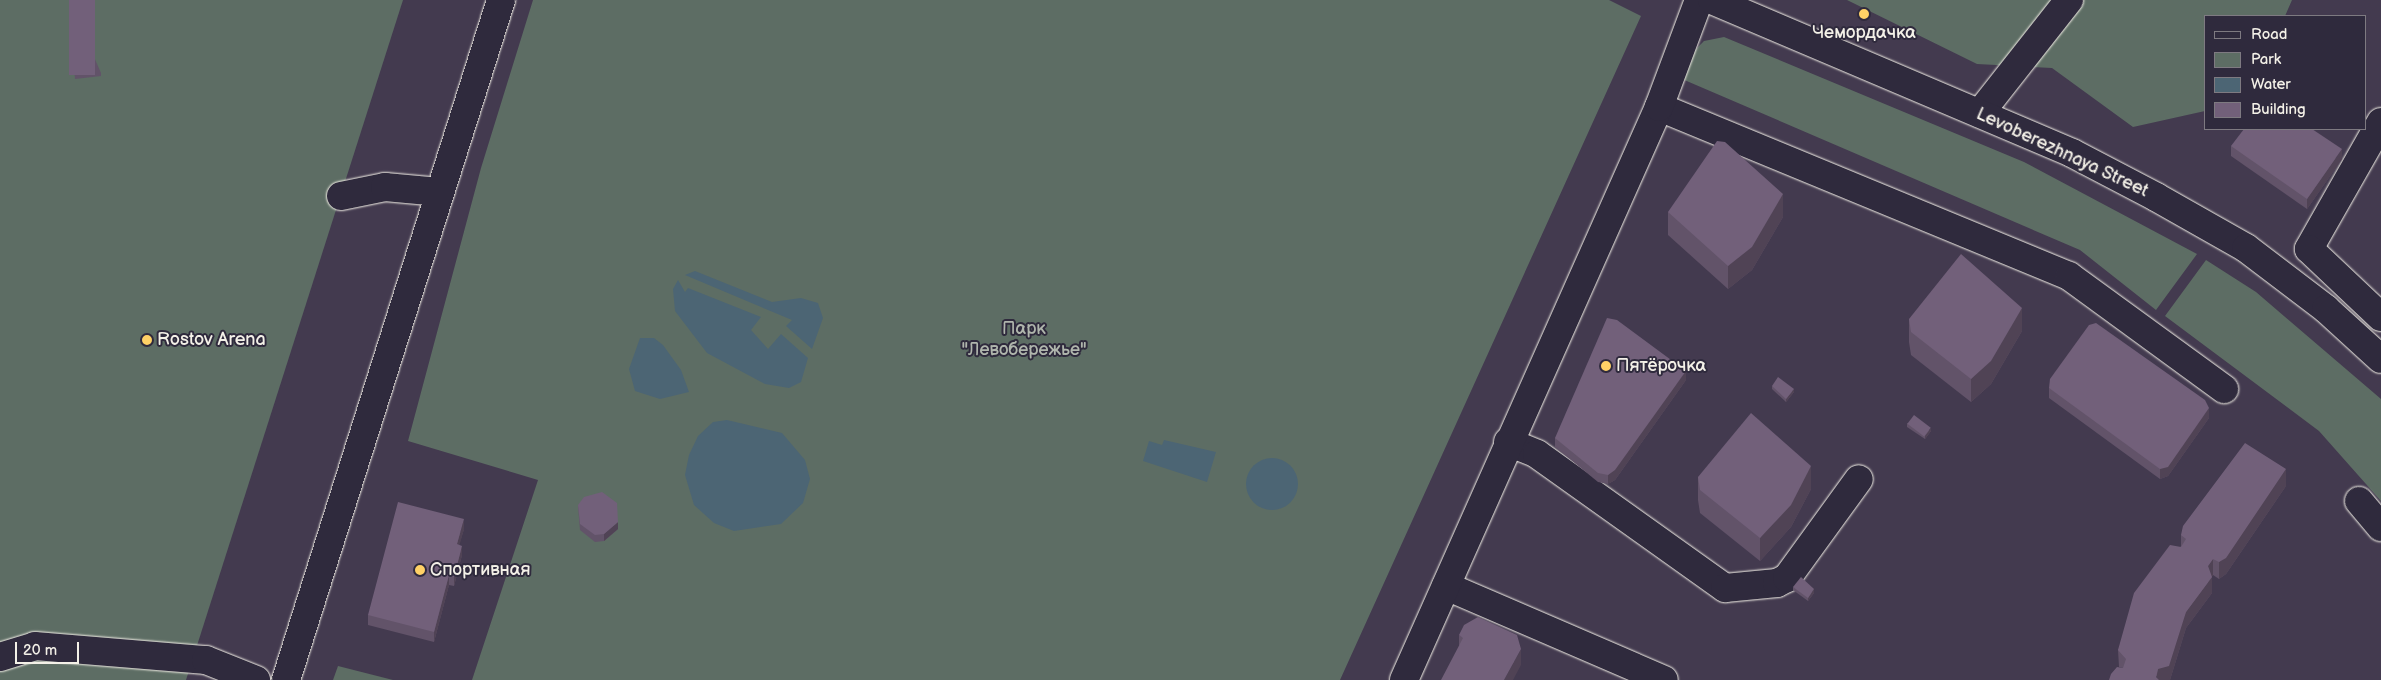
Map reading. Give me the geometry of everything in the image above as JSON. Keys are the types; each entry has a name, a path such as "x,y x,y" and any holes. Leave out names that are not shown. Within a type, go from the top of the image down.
{"street":[{"path":"286,680 501,0"},
{"path":"1404,680 1508,442 1659,107 1698,0"},
{"name":"Levoberezhnaya Street","path":"1712,0 2072,153 2246,248 2326,309 2381,359"},
{"path":"1980,114 2069,0"},
{"path":"1659,107 2069,276 2224,390"},
{"path":"2381,122 2309,248 2381,317"},
{"path":"341,196 385,187 440,192"},
{"path":"1508,442 1537,454 1725,588 1777,584 1788,578 1859,479"},
{"path":"2359,501 2381,527"},
{"path":"1446,586 1664,680"},
{"path":"0,657 35,646 197,660 222,663 256,680"}],"green space":[{"name":"Rostov Arena","path":"0,0 403,0 186,680 0,680"},
{"name":"Парк \"Левобережье\"","path":"533,0 1609,0 1641,16 1340,680 472,680 538,480 408,441 481,168"},
{"path":"1847,0 2292,0 2285,15 2204,15 2204,111 2133,127 2052,68 1977,64"},
{"path":"1724,37 2024,162 2197,254 2156,310 2080,250 1682,79 1695,50 1704,41"},
{"path":"2206,260 2256,292 2381,399 2381,501 2319,431 2165,316"},
{"path":"338,666 393,680 333,680"}],"water":[{"path":"695,271 772,302 801,298 818,303 823,318 812,349 786,326 792,320 685,275"},
{"path":"678,280 685,292 688,288 761,317 751,330 768,349 781,334 808,358 801,382 789,388 765,384 707,353 675,311 673,289"},
{"path":"640,338 654,338 663,345 681,370 689,392 660,399 635,391 629,369"},
{"path":"727,420 782,433 805,460 810,479 803,503 781,524 734,531 714,523 694,505 685,475 689,455 698,436 713,422"},
{"path":"1164,440 1216,452 1207,482 1143,461 1149,441 1162,445"},
{"path":"1267,458 1277,458 1291,465 1298,479 1298,489 1291,503 1277,510 1267,510 1257,506 1250,499 1246,489 1246,479 1250,469 1257,462"}],"building":[{"path":"69,0 95,0 95,75 69,75"},
{"path":"2243,130 2314,130 2342,149 2307,199 2231,146"},
{"path":"1717,141 1725,142 1783,194 1752,247 1728,266 1668,212"},
{"path":"1961,254 2022,308 1991,361 1971,379 1911,332 1909,319"},
{"path":"1607,318 1617,320 1686,371 1615,470 1608,475 1598,473 1555,438"},
{"path":"2096,323 2205,400 2209,408 2168,467 2160,469 2049,388 2050,379 2089,325"},
{"path":"1778,377 1794,389 1786,399 1772,386"},
{"path":"1751,413 1811,466 1791,505 1760,538 1700,490 1698,477"},
{"path":"1914,415 1931,428 1924,436 1907,424"},
{"path":"2245,443 2286,469 2226,558 2219,562 2213,559 2208,566 2212,577 2186,612 2169,666 2158,669 2156,677 2159,680 2109,680 2117,667 2123,668 2126,659 2118,650 2134,593 2170,545 2181,547 2186,539 2181,535 2183,526"},
{"path":"602,492 617,503 618,522 604,534 595,535 580,524 578,505 584,497"},
{"name":"Спортивная","path":"398,502 464,519 457,544 462,546 454,577 449,575 434,632 368,615"},
{"path":"1801,577 1814,589 1808,598 1793,587"},
{"path":"1478,617 1517,635 1521,649 1504,680 1441,680 1463,638 1459,635 1464,625"}],"place":[{"name":"Чемордачка","path":"1864,14"},
{"name":"Rostov Arena","path":"147,340"},
{"name":"Пятёрочка","path":"1606,366"},
{"name":"Спортивная","path":"420,570"}]}
